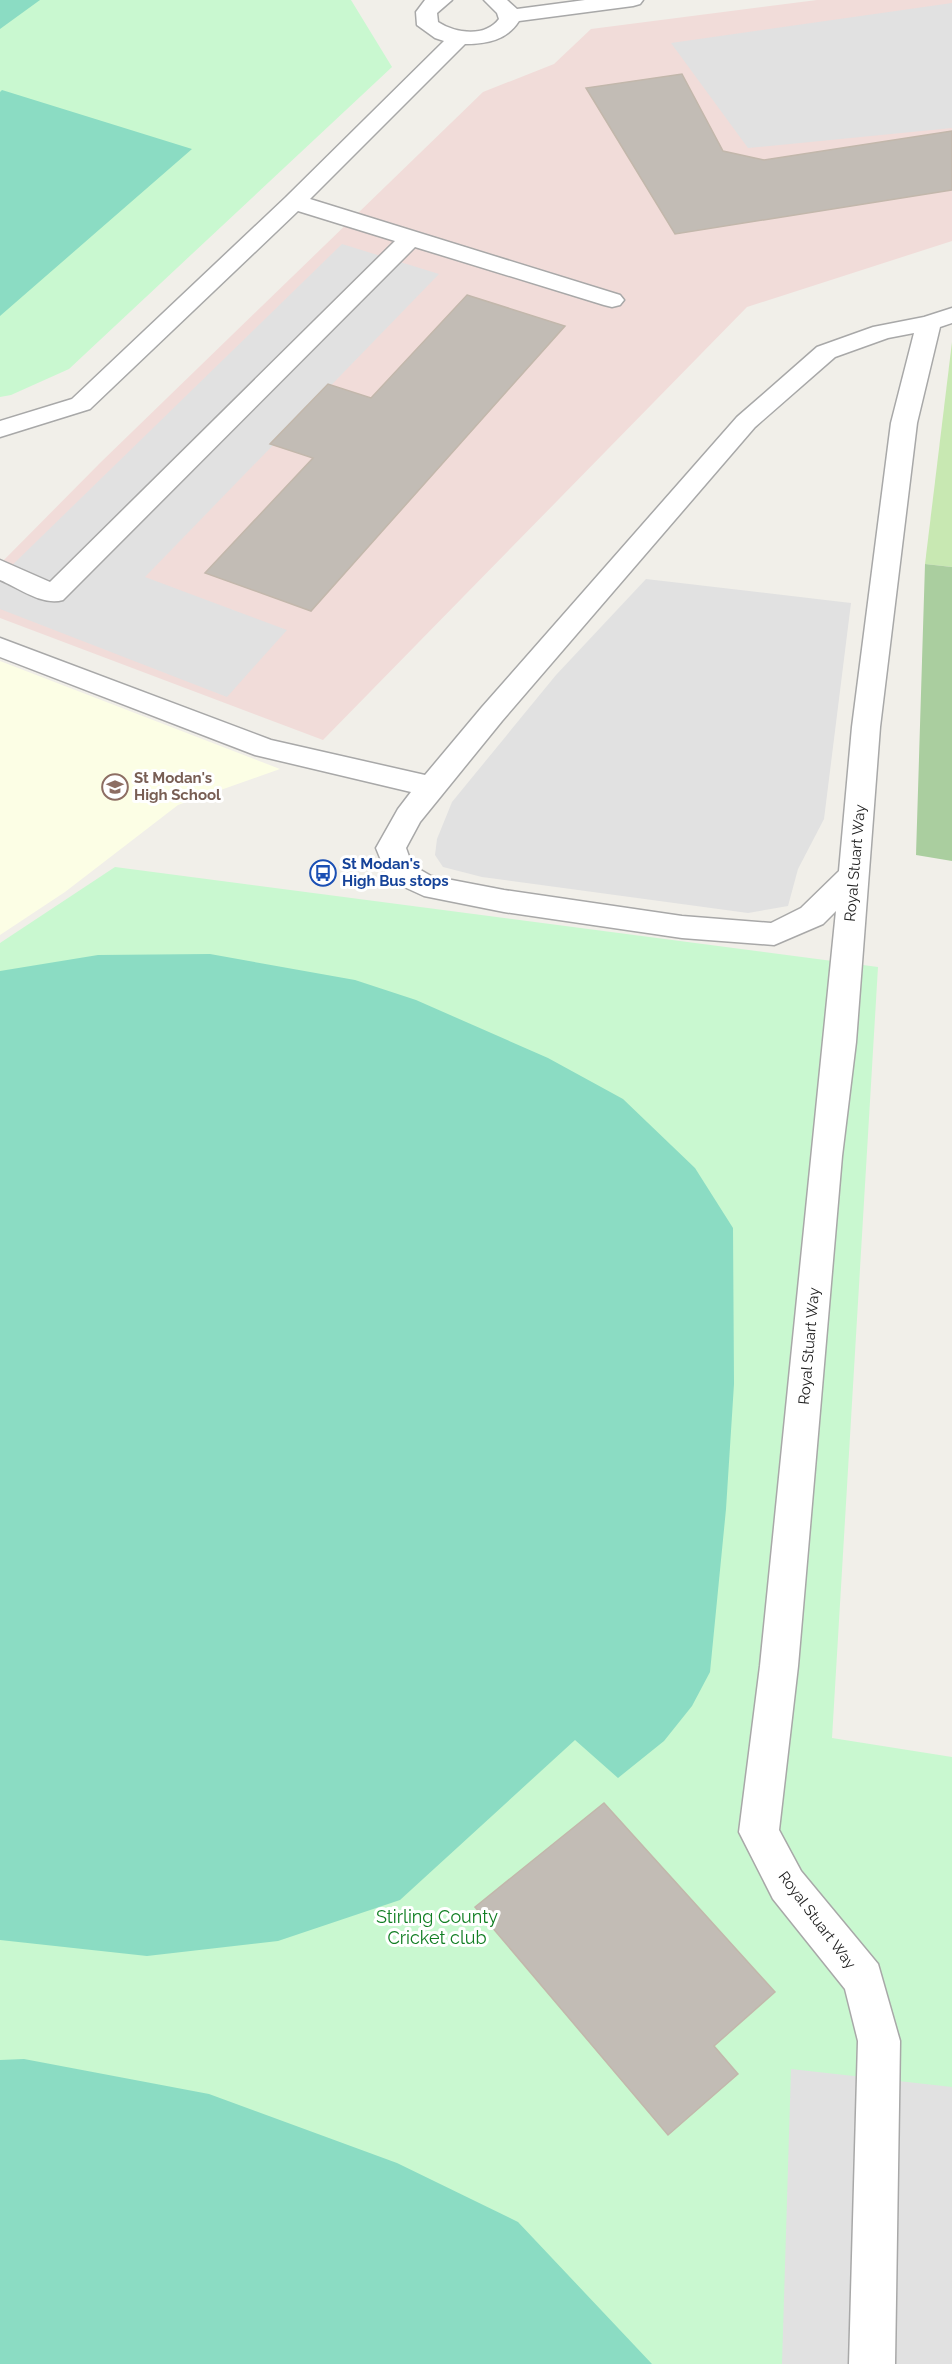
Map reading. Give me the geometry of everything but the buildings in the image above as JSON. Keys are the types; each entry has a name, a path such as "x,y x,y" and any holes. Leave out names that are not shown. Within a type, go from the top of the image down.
{"street":[{"path":"433,1 426,12 428,25 445,36 473,39 499,32 508,23 510,16 502,4 494,0"},
{"path":"510,16 633,0"},
{"path":"0,429 81,404 294,202 459,38"},
{"path":"294,202 612,300"},
{"path":"0,569 53,594 411,238"},
{"path":"854,874 812,916 774,934 671,925 504,901 424,885 400,872 391,848 408,816 492,714 746,422 826,352 882,332 941,319"},
{"name":"Royal Stuart Way","path":"872,2364 879,2041 863,1979 787,1885 759,1832 780,1655 866,727 904,423 941,319"},
{"path":"0,647 264,748 432,787"}],"shaded area":[{"path":"817,0 952,0 952,241 747,307 323,740 0,618 0,564 101,462 483,92 554,64 591,29"},
{"path":"952,3 952,128 748,148 671,43"},
{"path":"342,244 439,274 145,577 287,630 227,697 0,609 0,577"},
{"path":"646,579 851,603 824,819 798,869 788,906 748,913 482,877 443,867 435,855 437,839 452,802 556,675"},
{"name":"St Modan's High School","path":"0,661 280,769 178,805 65,892 0,935"},
{"path":"791,2069 952,2087 952,2364 782,2364"}],"green space":[{"path":"0,0 351,0 392,67 69,369 11,395 0,397"},
{"path":"0,0 40,0 0,29"},
{"path":"2,90 192,149 0,316 0,92"},
{"path":"952,342 952,567 925,564"},
{"path":"925,564 952,567 952,861 916,855"},
{"name":"Stirling County Cricket club","path":"115,867 878,967 832,1738 952,1757 952,2364 0,2364 0,943"},
{"path":"210,954 355,980 416,1000 548,1058 623,1099 695,1168 733,1228 734,1384 726,1509 710,1672 692,1706 664,1741 618,1778 575,1740 400,1900 278,1941 147,1956 0,1940 0,971 98,955"},
{"path":"24,2059 209,2094 397,2163 518,2222 652,2364 0,2364 0,2060"}],"place":[{"name":"St Modan's High School","path":"115,787"},
{"name":"St Modan's High Bus stops","path":"323,873"}]}
